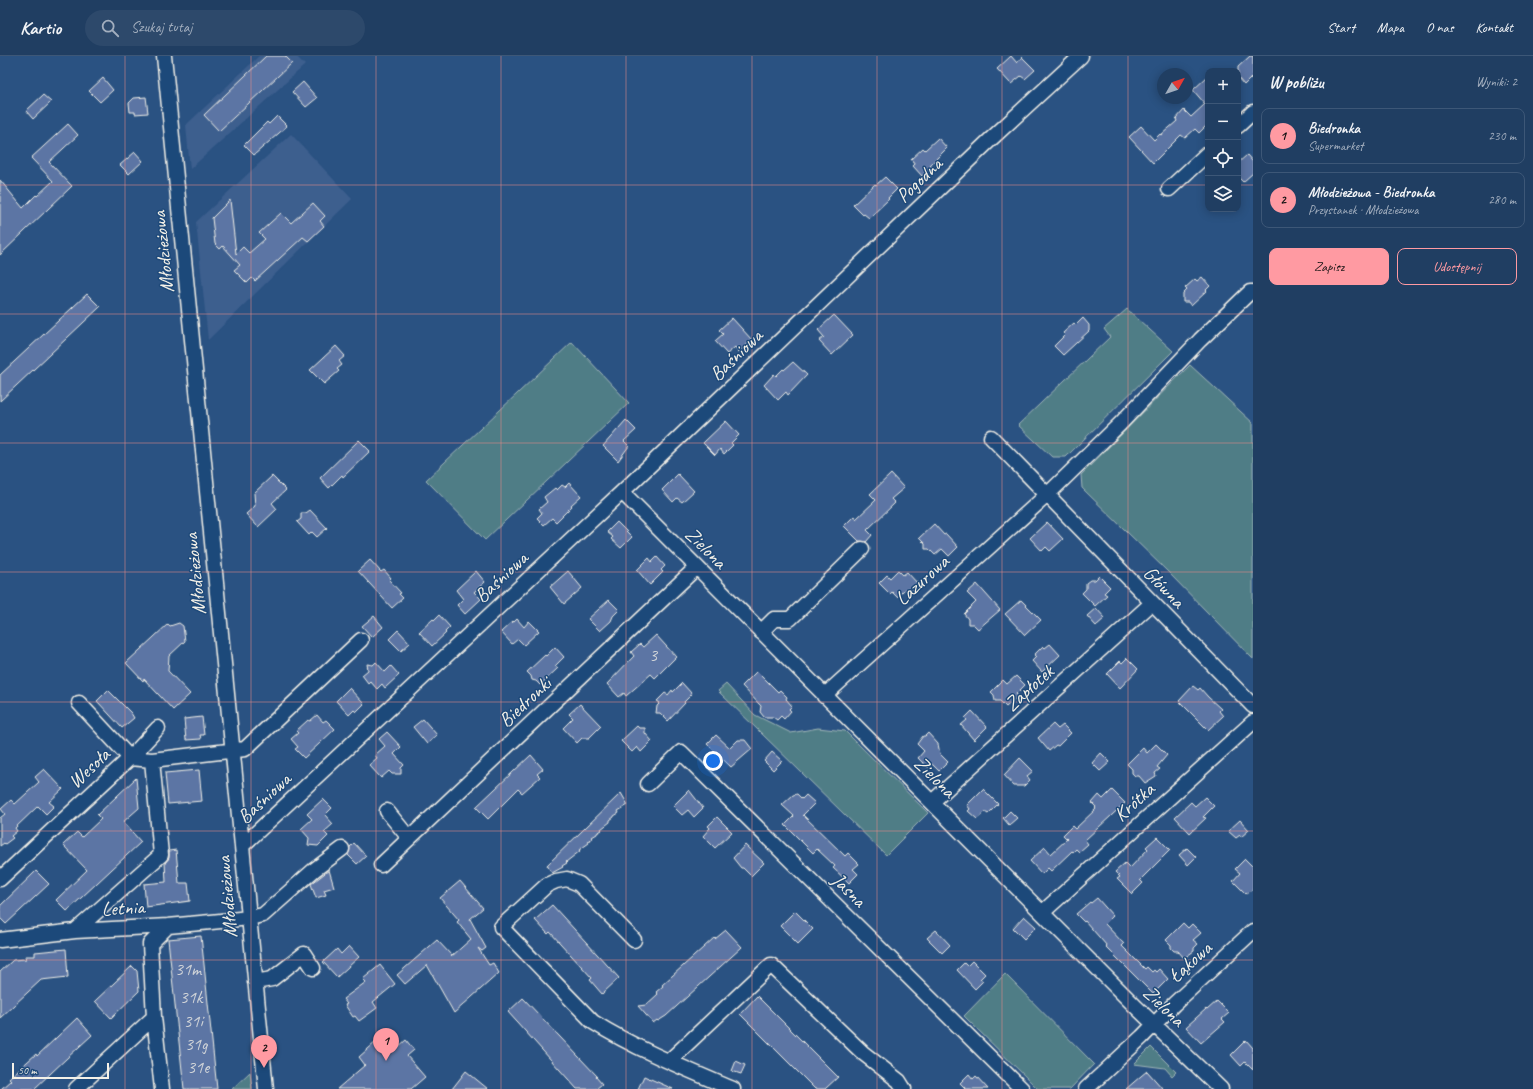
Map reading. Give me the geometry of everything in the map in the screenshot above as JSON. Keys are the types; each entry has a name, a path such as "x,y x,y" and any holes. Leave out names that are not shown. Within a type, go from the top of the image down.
{"street":[{"name":"Młodzieżowa","path":"164,56 266,1089"},
{"name":"Pogodna","path":"785,335 1081,56"},
{"path":"1241,123 1253,112"},
{"path":"1169,189 1205,156"},
{"name":"Lazurowa","path":"824,696 1047,495 1120,424 1200,340 1250,292 1253,292"},
{"name":"Baśniowa","path":"242,846 622,492 785,335"},
{"name":"Główna","path":"991,437 1253,706"},
{"name":"Zielona","path":"622,492 824,696 1221,1089"},
{"path":"761,632 774,619 790,619 862,549"},
{"name":"Biedronki","path":"381,865 697,568"},
{"name":"Zapłotek","path":"932,802 1152,603"},
{"name":"Wesoła","path":"0,879 130,758 152,760 245,749 360,640"},
{"path":"79,703 130,758 158,728"},
{"name":"Krótka","path":"1043,912 1253,722"},
{"name":"Jasna","path":"648,784 681,752 1022,1089"},
{"path":"75,931 161,855 152,760"},
{"path":"387,811 410,838"},
{"name":"Letnia","path":"0,940 75,931 168,926 211,926 264,915 314,870 342,849"},
{"path":"634,940 579,884 566,879 547,885 500,927 592,1022 606,1031 669,1061 733,1089"},
{"path":"162,1089 154,1017 150,944 168,926"},
{"name":"Łąkowa","path":"1086,1089 1142,1037 1174,1004 1253,931"},
{"path":"255,982 272,979 304,954 313,968"},
{"path":"669,1061 771,965 863,1053 899,1081 904,1089"},
{"path":"76,1089 154,1017"}],"shaded area":[{"path":"259,56 296,56 305,65 190,169 186,125"},
{"path":"291,134 352,199 208,340 196,222"}],"green space":[{"path":"1127,309 1173,351 1066,457 1052,457 1018,425 1110,337 1104,329"},
{"path":"572,342 629,403 485,540 426,480"},
{"path":"1190,365 1253,423 1253,659 1169,573 1082,488 1081,475"},
{"path":"726,684 755,715 791,733 818,728 845,731 928,813 886,855 718,691"},
{"path":"1005,974 1094,1064 1070,1089 1038,1089 964,1016"},
{"path":"1151,1047 1176,1072 1172,1076 1165,1068 1134,1064"},
{"path":"250,1072 252,1089 232,1089"}],"building":[{"path":"266,56 285,56 292,63 219,131 204,115"},
{"path":"1011,56 1017,63 1022,57 1035,70 1025,79 1021,76 1011,84 997,69"},
{"path":"1250,56 1253,56 1253,76 1244,85 1241,82 1241,68 1238,67"},
{"path":"103,78 113,90 100,102 89,91"},
{"path":"1205,79 1205,104 1193,90"},
{"path":"303,82 317,98 306,107 292,92"},
{"path":"43,95 51,102 33,119 26,111"},
{"path":"146,97 148,113 135,114 135,112 130,112 129,103 134,98"},
{"path":"1205,104 1205,127 1199,133 1195,129 1185,138 1181,135 1153,163 1129,137 1141,126 1154,140 1177,121 1176,119 1184,110 1191,117"},
{"path":"277,116 287,126 254,155 244,145 267,122 269,124"},
{"path":"68,124 78,135 49,162 72,186 0,255 0,180 23,208 53,181 31,158"},
{"path":"938,138 947,148 930,165 932,167 922,176 913,166 915,164 911,159 923,148 925,150"},
{"path":"135,152 143,161 129,174 120,165"},
{"path":"1247,155 1253,162 1253,173 1243,182 1241,180 1241,160"},
{"path":"885,177 897,189 869,218 864,214 863,215 853,205 875,184 876,185"},
{"path":"230,200 236,254 243,247 249,253 265,239 259,233 281,213 291,223 313,203 325,216 320,221 324,226 308,241 303,237 255,281 252,278 247,283 234,270 240,265 223,246 220,249 215,244 212,218"},
{"path":"1202,277 1210,286 1206,290 1207,291 1191,306 1188,302 1183,302 1183,294 1187,290 1185,288 1195,279 1197,281"},
{"path":"87,294 100,307 0,401 0,375"},
{"path":"834,315 853,335 832,355 819,341 824,337 818,330"},
{"path":"732,318 752,340 739,352 735,347 727,354 715,341 723,334 719,330"},
{"path":"1083,318 1089,325 1089,331 1063,355 1054,346 1065,335 1063,333 1074,323 1076,325"},
{"path":"336,346 345,356 339,361 342,365 337,369 339,371 324,384 310,370"},
{"path":"793,362 807,375 788,395 786,392 778,400 764,385 774,374 776,376"},
{"path":"626,420 636,430 624,441 629,446 618,461 603,446"},
{"path":"726,421 739,435 731,443 733,445 724,454 720,449 715,455 703,443"},
{"path":"359,440 370,451 343,477 342,475 329,488 320,478"},
{"path":"678,474 694,491 682,502 677,498 673,502 662,490"},
{"path":"891,474 904,488 891,499 895,503 867,530 872,535 866,542 859,541 844,526 854,516 856,519 876,500 870,494"},
{"path":"272,476 286,490 272,503 277,509 258,527 246,514 255,506 254,493"},
{"path":"569,483 581,496 556,522 552,518 544,525 537,518 542,513 539,509 547,502 544,497 555,488 557,490 562,485 565,487"},
{"path":"310,510 327,528 317,537 312,532 309,535 297,522 301,519 301,513 306,513"},
{"path":"617,522 632,537 621,548 611,539 613,537 607,532"},
{"path":"1047,522 1063,539 1050,551 1046,547 1042,551 1030,538"},
{"path":"934,524 958,547 949,556 942,549 935,555 929,549 925,549 925,544 919,538"},
{"path":"657,557 665,566 661,570 663,572 650,585 637,570 649,558 652,562"},
{"path":"370,560 381,572 384,570 391,578 389,580 401,593 399,594 403,598 392,608 358,571"},
{"path":"898,570 903,575 907,572 918,584 909,593 905,589 897,597 892,592 890,594 879,583 887,575 890,578"},
{"path":"476,571 485,582 474,592 481,599 465,614 457,605 463,599 456,590"},
{"path":"568,571 582,588 564,604 550,587"},
{"path":"1099,576 1110,587 1104,593 1107,595 1095,606 1082,593 1086,589 1086,583 1090,580 1095,580"},
{"path":"977,584 1000,610 978,629 973,624 968,624 968,619 964,614 976,602 967,593"},
{"path":"609,600 619,610 613,616 611,621 600,631 588,619"},
{"path":"1021,600 1041,620 1025,635 1005,614"},
{"path":"1096,608 1105,618 1096,626 1087,616"},
{"path":"439,615 450,627 445,632 446,633 432,646 419,632"},
{"path":"374,616 383,627 372,637 362,626"},
{"path":"517,619 524,627 529,621 539,631 524,645 518,639 512,644 501,632"},
{"path":"179,623 183,626 185,641 169,656 168,671 190,694 173,710 144,679 143,681 126,663 168,624 170,626"},
{"path":"398,630 410,643 401,651 389,639"},
{"path":"656,635 676,657 655,678 651,674 626,696 624,693 619,697 607,684 634,656 631,652 640,644 643,647"},
{"path":"1050,644 1060,655 1042,672 1032,661 1036,657 1034,655 1043,646 1045,648"},
{"path":"555,647 564,657 555,666 558,668 540,685 536,681 532,680 531,676 527,672"},
{"path":"1127,658 1138,669 1120,688 1107,674 1120,661 1122,663"},
{"path":"376,662 385,672 391,666 399,675 385,688 382,684 377,689 370,681 368,683 362,675 368,670 367,664 373,665"},
{"path":"757,671 778,692 780,690 787,697 786,699 792,706 789,709 791,711 784,719 781,716 777,720 773,717 764,717 760,712 761,706 742,686"},
{"path":"1016,676 1025,685 1016,694 1018,696 1006,707 1000,701 995,701 994,695 991,692 1003,680 1007,684"},
{"path":"682,683 692,694 668,721 660,713 656,713 657,706 660,703 657,701 665,693 668,695 672,690 673,692"},
{"path":"1193,686 1198,690 1200,688 1221,709 1219,711 1223,716 1208,730 1179,701"},
{"path":"349,688 364,704 356,712 354,710 349,715 336,701"},
{"path":"108,690 131,713 134,718 122,728 97,701"},
{"path":"580,704 601,726 589,738 582,738 577,743 563,728 573,718 569,714"},
{"path":"972,711 987,727 974,740 961,725 967,720 965,718"},
{"path":"317,715 323,722 326,720 335,729 304,758 295,749 298,747 291,739 298,733 296,731 308,720 310,721"},
{"path":"202,717 204,735 200,735 201,739 186,740 184,719"},
{"path":"423,719 437,735 427,744 413,727"},
{"path":"1053,724 1058,729 1063,725 1071,733 1058,746 1056,745 1049,751 1038,738"},
{"path":"637,726 639,728 645,728 645,733 652,741 641,752 637,747 632,752 621,741"},
{"path":"387,732 401,747 394,754 404,765 401,768 401,774 392,774 389,771 381,778 369,765 377,758 375,755 385,746 379,739"},
{"path":"928,733 938,744 940,754 948,762 939,771 932,764 928,768 918,758 924,751 917,744 923,736"},
{"path":"716,735 730,748 738,740 745,740 752,749 731,767 707,744"},
{"path":"1156,744 1167,755 1157,767 1160,769 1155,773 1156,776 1145,783 1139,776 1135,776 1132,773 1132,769 1127,764 1143,748 1147,753"},
{"path":"772,752 782,761 773,770 764,761"},
{"path":"1101,753 1110,762 1100,771 1092,763"},
{"path":"531,755 543,769 537,774 540,777 522,793 518,789 488,819 476,807"},
{"path":"1020,758 1033,771 1027,776 1030,780 1024,786 1014,786 1004,775"},
{"path":"44,769 63,789 49,802 54,806 46,814 38,806 15,828 17,831 11,836 13,838 0,846 0,818 5,814 1,809 11,800 15,804 39,782 35,777"},
{"path":"199,770 202,801 168,804 165,773"},
{"path":"136,778 139,808 123,822 141,842 67,911 56,900 87,870 63,845 77,832 82,837 101,819 97,815"},
{"path":"983,789 998,804 988,814 985,812 977,819 968,811 970,809 967,805"},
{"path":"689,790 703,808 694,817 688,810 682,815 673,806"},
{"path":"1112,790 1125,803 1085,840 1088,844 1079,852 1076,849 1073,852 1072,851 1051,871 1048,868 1042,874 1030,861 1045,847 1051,854 1067,839 1063,835 1072,826 1075,829 1096,809 1092,803 1099,795 1103,799"},
{"path":"621,793 628,805 618,811 619,813 601,829 602,830 588,841 589,843 566,862 567,863 562,866 563,867 552,873 547,865"},
{"path":"797,794 802,799 806,795 815,803 803,815 845,856 848,853 859,864 853,869 858,874 849,883 833,868 835,866 817,849 813,853 785,825 794,816 782,805 793,795"},
{"path":"1205,797 1214,806 1203,817 1206,818 1190,833 1175,817 1191,802 1195,806"},
{"path":"323,799 332,808 325,815 333,824 324,832 328,836 318,846 308,845 309,838 301,829 312,819 307,814"},
{"path":"1010,811 1017,818 1009,825 1003,818"},
{"path":"717,817 732,832 715,848 703,836 710,828 708,826"},
{"path":"1240,820 1249,830 1241,837 1240,835 1236,838 1228,831"},
{"path":"1157,837 1170,850 1140,880 1143,883 1132,894 1117,879 1120,877 1115,872 1125,863 1130,868 1148,849 1146,847"},
{"path":"354,843 366,856 357,864 348,855 350,847"},
{"path":"745,845 764,863 751,876 743,868 741,868 733,858"},
{"path":"1187,848 1196,857 1188,865 1179,855"},
{"path":"176,850 179,883 188,883 190,901 146,907 144,884 166,882 165,863 169,858 169,851"},
{"path":"1245,859 1253,867 1253,889 1246,894 1233,881 1240,873 1235,869"},
{"path":"329,870 334,887 324,890 326,895 316,898 311,884"},
{"path":"36,871 49,884 6,924 0,918 0,906"},
{"path":"460,881 483,908 470,919 486,948 482,951 478,948 489,965 493,963 499,973 454,1013 427,965 405,984 397,975 437,940 452,956 471,939 457,922 459,920 440,898"},
{"path":"1097,898 1113,916 1105,924 1124,944 1122,946 1145,969 1147,967 1152,972 1154,970 1156,972 1159,969 1168,979 1153,994 1106,947 1107,946 1085,921 1084,922 1076,914"},
{"path":"552,905 619,978 602,994 590,980 592,978 550,932 548,934 535,920"},
{"path":"795,911 813,929 798,944 780,926"},
{"path":"1024,916 1036,927 1024,939 1013,928"},
{"path":"1183,923 1188,928 1192,924 1201,933 1193,940 1198,944 1194,948 1194,951 1184,958 1178,951 1174,951 1171,948 1171,945 1166,940"},
{"path":"726,930 742,947 666,1016 653,1023 638,1006 646,1005 658,994 656,992 663,986 662,985 714,938 715,939"},
{"path":"936,930 950,945 942,953 927,938"},
{"path":"201,936 217,1089 184,1089 168,939"},
{"path":"349,946 359,957 337,977 323,962 337,949 341,954"},
{"path":"66,949 68,977 41,980 0,1018 0,972 13,960 26,959 25,956 35,956 35,952"},
{"path":"972,961 985,974 980,979 983,981 975,989 957,970 964,963 967,966"},
{"path":"380,965 395,984 373,1002 377,1008 359,1021 355,1016 353,1017 343,999 366,982 363,979"},
{"path":"132,966 137,971 139,991 111,1018 95,1001"},
{"path":"757,996 838,1077 825,1089 815,1089 740,1014"},
{"path":"523,998 597,1076 596,1077 602,1084 596,1089 577,1089 508,1012"},
{"path":"1217,1001 1229,1013 1222,1019 1225,1022 1201,1043 1186,1027"},
{"path":"77,1018 92,1035 34,1089 1,1089 11,1080 9,1078 36,1054 37,1056"},
{"path":"386,1033 398,1047 406,1040 414,1050 407,1056 425,1077 411,1089 337,1089 365,1065 359,1057"},
{"path":"1246,1040 1253,1048 1253,1070 1245,1062 1241,1066 1231,1055"},
{"path":"736,1061 745,1065 741,1074 732,1071"},
{"path":"466,1071 488,1089 452,1089"},
{"path":"1147,1071 1163,1089 1126,1089 1141,1076"},
{"path":"969,1074 973,1079 976,1076 988,1089 964,1089 965,1088 960,1083"},
{"path":"644,1076 673,1089 638,1089"}],"place":[{"name":"Biedronka","path":"386,1061"},
{"name":"Młodzieżowa - Biedronka","path":"264,1068"}]}
